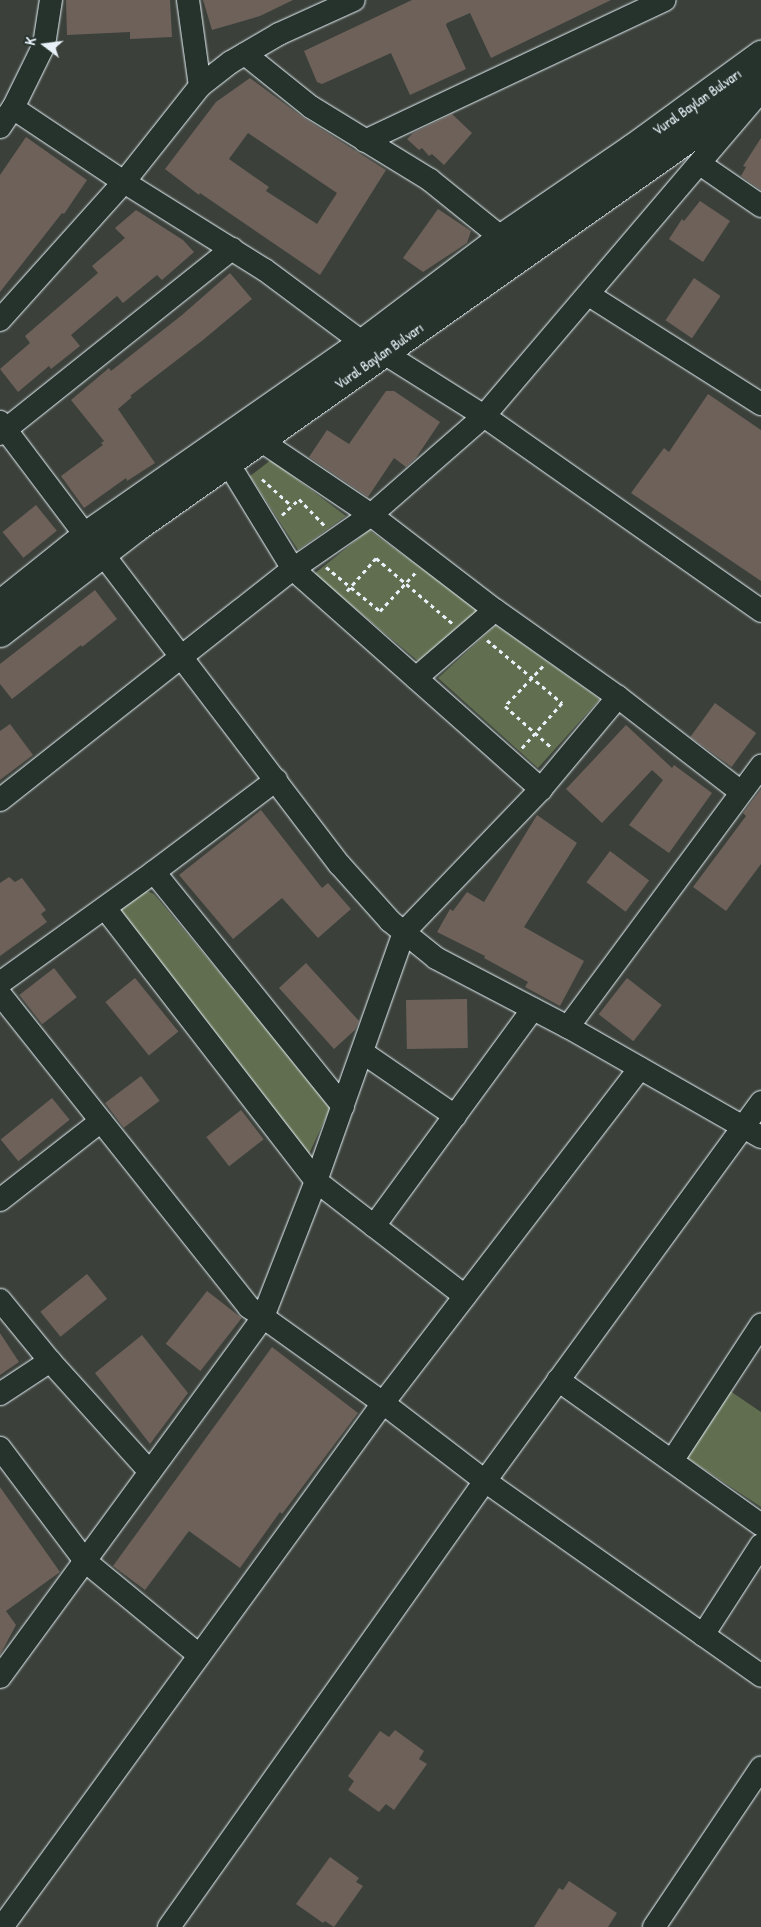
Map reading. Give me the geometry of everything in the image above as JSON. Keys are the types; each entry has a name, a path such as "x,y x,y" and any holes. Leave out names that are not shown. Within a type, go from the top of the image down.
{"main road":[{"name":"Vural Baylan Bulvarı","path":"0,604 94,544 228,463 260,440 373,348 502,238 632,149 761,55"},
{"name":"Vural Baylan Bulvarı","path":"0,633 94,544 373,348 711,122 761,84"}],"street":[{"path":"0,127 13,108 44,45 51,0"},
{"path":"188,0 200,86"},
{"path":"0,320 124,182 200,86 244,54 279,34 354,0"},
{"path":"365,140 665,0"},
{"path":"244,54 311,107 430,180 502,238"},
{"path":"0,800 293,569 371,515 484,416 761,91"},
{"path":"13,108 124,182 265,270 373,348 484,416 761,611"},
{"path":"700,164 761,206"},
{"path":"232,249 2,428 182,655 340,865 390,921 436,958 568,1027 752,1132"},
{"path":"588,294 761,404"},
{"path":"260,440 371,515 495,610 618,697 742,792"},
{"path":"228,463 293,569 541,789"},
{"path":"416,678 495,610"},
{"path":"0,1677 263,1317 316,1181 404,932 541,789 618,697"},
{"path":"568,1027 761,766"},
{"path":"0,983 154,872 276,780"},
{"path":"154,872 343,1106"},
{"path":"104,908 316,1181 465,1296"},
{"path":"0,994 249,1306 384,1403 485,1481 761,1676"},
{"path":"374,1226 533,1009"},
{"path":"362,1052 455,1116"},
{"path":"2,1927 384,1403 640,1068"},
{"path":"169,1927 558,1380 752,1132 761,1102"},
{"path":"0,1200 101,1121"},
{"path":"0,1300 50,1361 150,1472"},
{"path":"672,1461 761,1325"},
{"path":"0,1394 50,1361"},
{"path":"558,1380 761,1525"},
{"path":"0,1448 84,1561 199,1655"},
{"path":"703,1635 761,1545"},
{"path":"654,1927 761,1768"}],"path":[{"path":"258,476 292,506"},
{"path":"276,522 299,499 330,532"},
{"path":"345,593 376,558 459,629"},
{"path":"321,564 380,611 422,565"},
{"path":"481,635 562,703 519,751"},
{"path":"547,662 505,706 556,752"}],"green space":[{"path":"271,460 346,516 298,550 250,476"},
{"path":"369,530 479,610 418,661 314,574"},
{"path":"496,625 600,699 538,768 438,678"},
{"path":"147,891 154,894 331,1106 309,1154 119,910"},
{"path":"730,1391 761,1412 761,1507 686,1457"}],"building":[{"path":"66,0 170,0 172,37 130,39 130,32 67,35"},
{"path":"203,0 293,0 260,16 212,30"},
{"path":"412,0 611,0 491,58 470,13 447,23 446,25 466,69 410,95 391,53 322,84 317,82 304,51"},
{"path":"250,78 304,118 386,170 320,275 200,193 199,195 165,169 216,102","holes":["248,133 337,193 317,224 266,191 269,187 229,159"]},
{"path":"452,114 472,133 444,165 432,154 429,156 422,148 419,150 407,139 413,133"},
{"path":"26,137 87,180 64,214 62,213 0,292 0,175"},
{"path":"761,138 761,190 741,176 746,167 743,166"},
{"path":"700,201 730,221 703,262 669,239 682,219 684,221"},
{"path":"438,209 471,231 467,243 423,272 403,258"},
{"path":"136,210 183,240 194,252 162,280 157,275 123,303 117,296 71,335 80,346 51,369 49,366 18,392 0,369 30,343 25,336 98,273 92,266 125,238 115,228"},
{"path":"230,273 252,299 203,340 130,396 132,397 118,409 155,463 127,481 126,478 84,508 61,476 103,445 101,443 104,441 71,400 109,368 111,371 182,315"},
{"path":"694,278 721,296 692,338 665,320"},
{"path":"386,391 394,391 440,422 416,458 406,467 394,458 368,497 309,457 327,430 349,444"},
{"path":"708,394 761,430 761,581 631,493 664,448 669,452"},
{"path":"36,505 57,531 23,558 3,532"},
{"path":"95,590 117,619 12,699 0,684 0,664"},
{"path":"715,703 756,733 732,767 690,737"},
{"path":"10,724 33,755 0,780 0,731"},
{"path":"626,725 672,768 674,765 712,793 669,853 629,825 663,780 652,770 602,823 566,789"},
{"path":"761,789 761,864 726,911 693,887 746,816 743,813"},
{"path":"261,810 322,888 328,883 351,909 318,938 282,898 233,939 179,875"},
{"path":"537,815 577,843 524,927 584,961 560,1006 525,987 528,982 484,958 485,956 437,932 450,909 453,911 467,892 484,902"},
{"path":"610,851 649,880 626,912 587,882"},
{"path":"9,877 15,882 22,878 46,910 41,914 47,922 0,956 0,883"},
{"path":"306,963 359,1021 355,1030 334,1049 279,988"},
{"path":"54,968 77,997 42,1024 19,995"},
{"path":"135,978 178,1032 149,1056 105,1002"},
{"path":"627,978 662,1005 633,1041 599,1014"},
{"path":"467,999 468,1048 407,1049 406,1000"},
{"path":"141,1076 160,1101 124,1128 105,1103"},
{"path":"52,1098 70,1120 18,1161 1,1140"},
{"path":"241,1110 264,1139 229,1166 206,1137"},
{"path":"87,1274 107,1299 61,1337 40,1312"},
{"path":"207,1291 242,1318 200,1371 166,1344"},
{"path":"0,1333 19,1362 0,1375"},
{"path":"142,1335 188,1393 150,1444 95,1373"},
{"path":"272,1347 358,1413 282,1514 280,1512 240,1568 189,1531 145,1590 113,1566"},
{"path":"0,1487 60,1572 6,1611 16,1625 0,1655"},
{"path":"395,1730 424,1751 419,1759 427,1764 394,1810 386,1804 379,1812 348,1790 354,1781 348,1776 380,1731 389,1737"},
{"path":"330,1857 359,1878 356,1882 363,1886 334,1927 325,1921 323,1923 296,1904"},
{"path":"569,1881 617,1913 608,1927 534,1927 559,1888 563,1890"}]}
